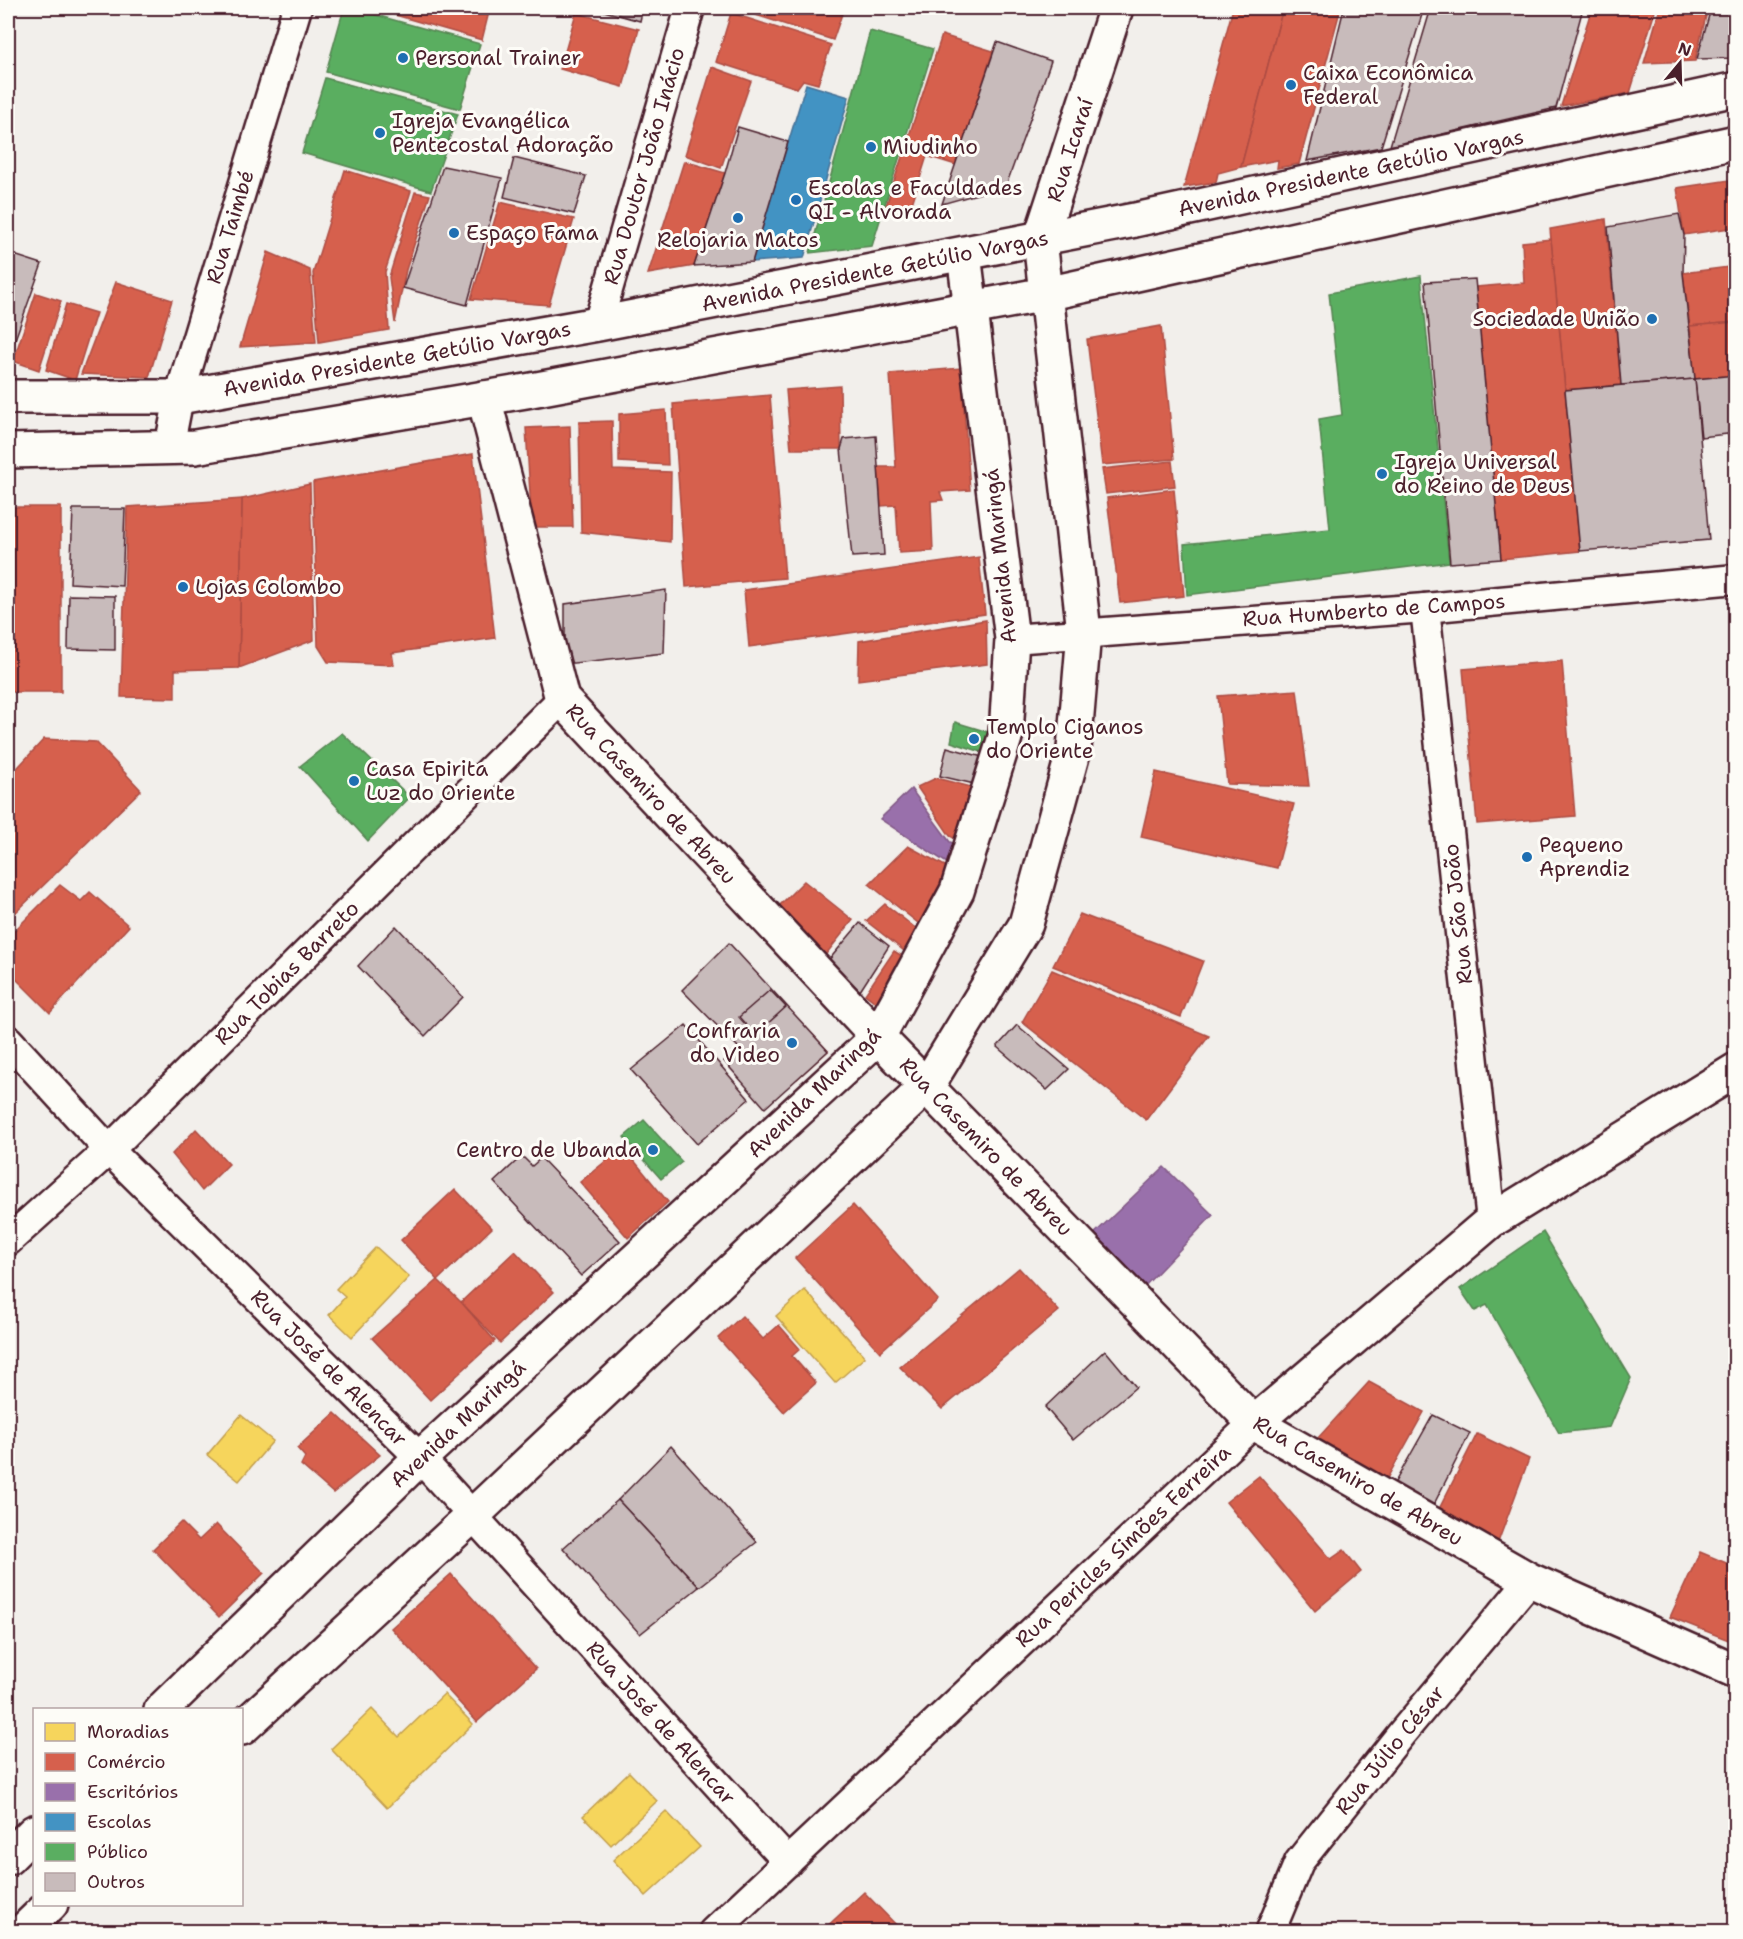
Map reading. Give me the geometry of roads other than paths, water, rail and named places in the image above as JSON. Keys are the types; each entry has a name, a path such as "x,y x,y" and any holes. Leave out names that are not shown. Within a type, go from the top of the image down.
{"main road":[{"name":"Rua Icaraí","path":"1046,294 1040,240 1116,8"},
{"name":"Avenida Presidente Getúlio Vargas","path":"8,397 179,397 598,324 1040,240 1736,89"},
{"path":"8,451 195,447 484,398 1046,294 1736,142"},
{"name":"Avenida Maringá","path":"163,1708 420,1458 878,1037 957,891 1006,734 1012,639 964,254"},
{"path":"243,1727 472,1516 927,1086 1026,924 1074,749 1084,632 1046,294"},
{"name":"Rua Casemiro de Abreu","path":"484,398 562,699 878,1037 1254,1423 1530,1581 1736,1671"},
{"name":"Rua Pericles Simões Ferreira","path":"1254,1423 1491,1221 1736,1070"},
{"path":"8,1858 33,1833"},
{"path":"21,1932 50,1906"}],"street":[{"name":"Rua Taimbé","path":"169,448 179,397 297,8"},
{"name":"Rua Doutor João Inácio","path":"598,324 690,8"},
{"name":"Rua Humberto de Campos","path":"1012,639 1425,608 1736,579"},
{"name":"Rua São João","path":"1425,608 1491,1221"},
{"name":"Rua Tobias Barreto","path":"8,1241 109,1150 562,699"},
{"name":"Rua José de Alencar","path":"8,1040 109,1150 420,1458 788,1862"},
{"name":"Rua Pericles Simões Ferreira","path":"713,1932 1254,1423"},
{"name":"Rua Júlio César","path":"1270,1932 1299,1862 1402,1733 1530,1581"}],"place":[{"name":"Personal Trainer","path":"403,58"},
{"name":"Caixa Econômica Federal","path":"1291,85"},
{"name":"Igreja Evangélica Pentecostal Adoração","path":"380,133"},
{"name":"Miudinho","path":"871,147"},
{"name":"Escolas e Faculdades QI - Alvorada","path":"796,200"},
{"name":"Relojaria Matos","path":"738,218"},
{"name":"Espaço Fama","path":"454,233"},
{"name":"Sociedade União","path":"1652,319"},
{"name":"Igreja Universal do Reino de Deus","path":"1382,474"},
{"name":"Lojas Colombo","path":"183,587"},
{"name":"Templo Ciganos do Oriente","path":"974,739"},
{"name":"Casa Epirita Luz do Oriente","path":"354,781"},
{"name":"Pequeno Aprendiz","path":"1527,857"},
{"name":"Confraria do Video","path":"792,1043"},
{"name":"Centro de Ubanda","path":"653,1150"}]}
